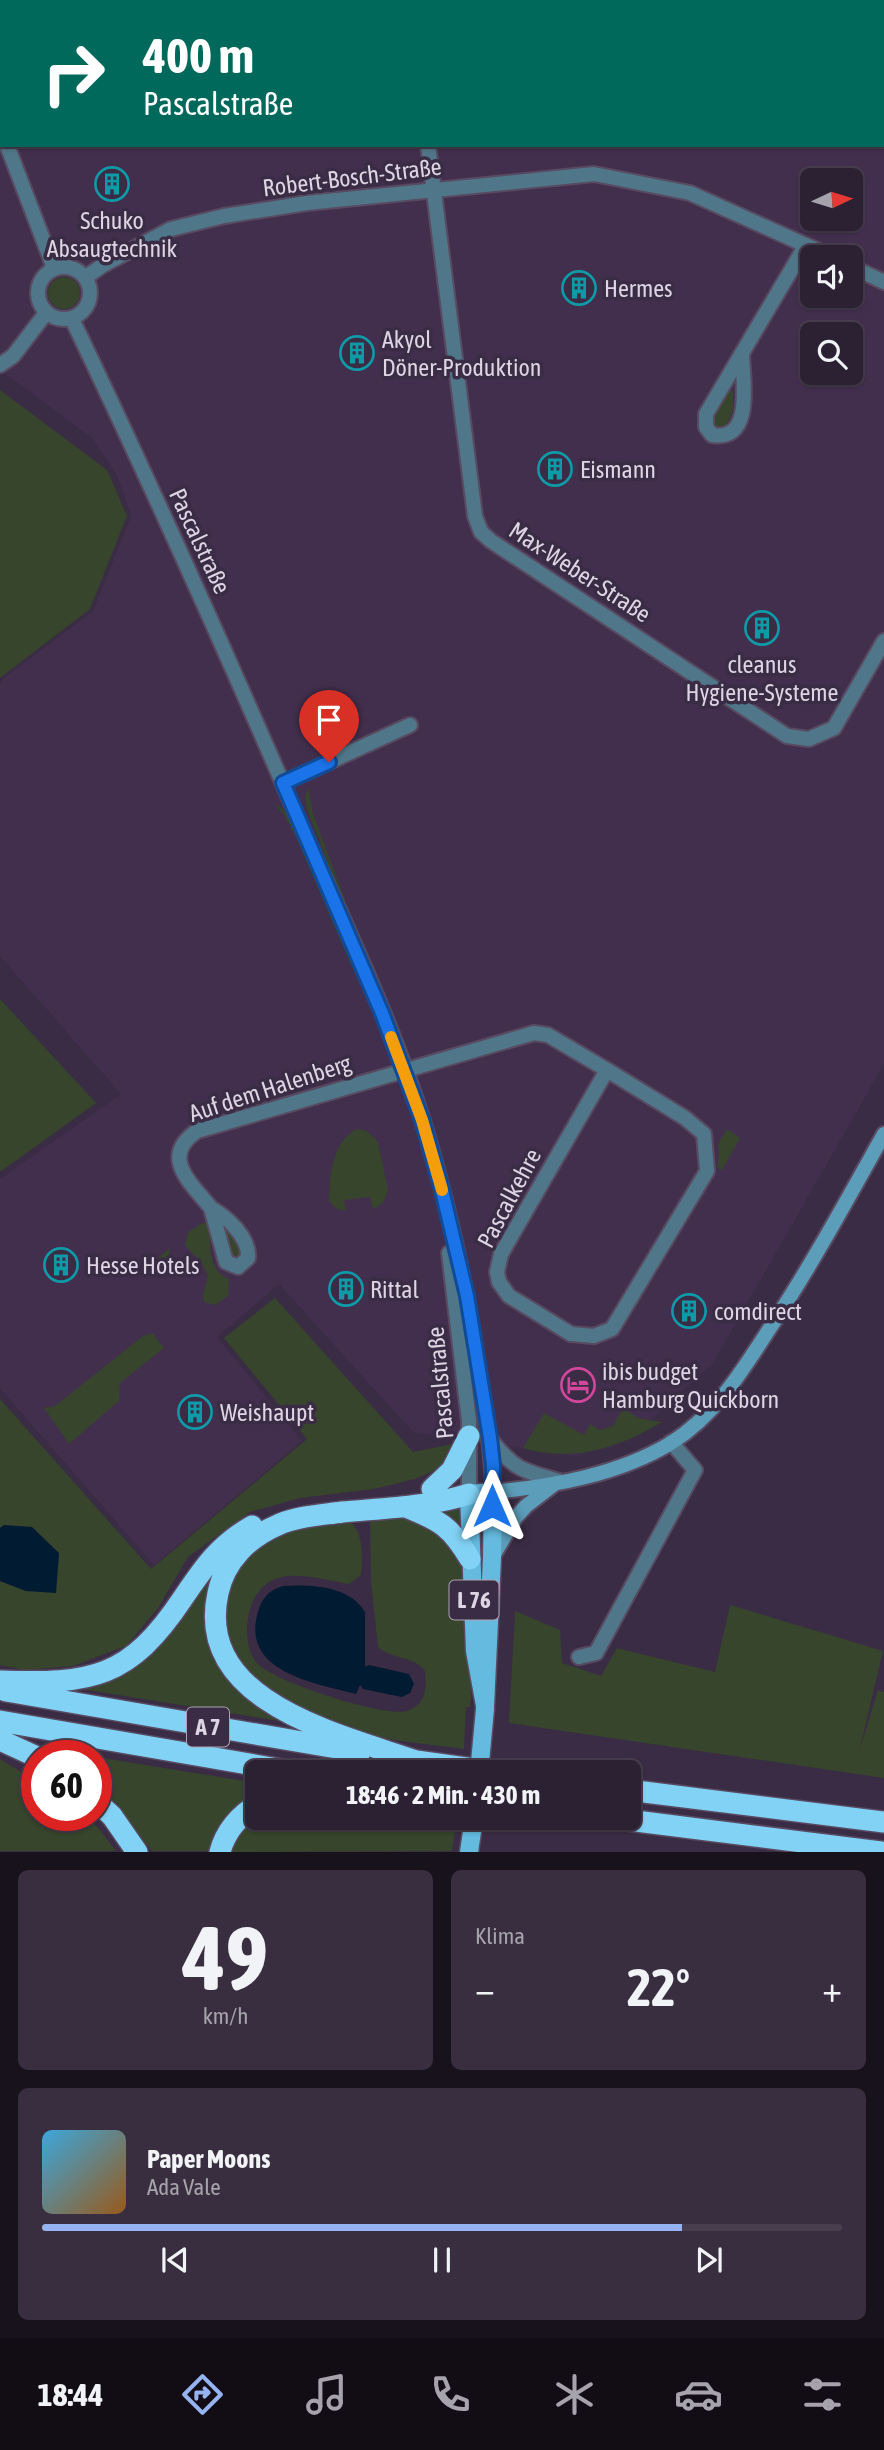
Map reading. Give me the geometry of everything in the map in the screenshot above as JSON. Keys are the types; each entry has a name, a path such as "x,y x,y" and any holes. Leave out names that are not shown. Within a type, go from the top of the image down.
{"highway":[{"path":"432,1489 479,1437"},
{"path":"0,1681 55,1682 82,1679 110,1671 128,1660 155,1635 221,1547 260,1522 320,1504 432,1489 449,1488 469,1494"},
{"path":"413,1760 288,1712 244,1684 222,1652 215,1620 218,1590 233,1559 254,1538 282,1523 300,1518 445,1502 469,1494"},
{"path":"404,1506 447,1527 457,1537 470,1559"},
{"name":"A 7","path":"0,1690 410,1760"},
{"name":"A 7","path":"0,1721 245,1763"},
{"path":"0,1740 21,1750"},
{"path":"641,1792 884,1822"},
{"path":"220,1852 222,1842 245,1813"},
{"path":"112,1816 137,1852"},
{"path":"641,1822 881,1852"}],"main road":[{"name":"L 76","path":"485,1707 475,1651 469,1494 612,1470 671,1442 711,1410 744,1369 786,1304 884,1134"},
{"name":"L 76","path":"492,1558 516,1517 559,1481"},
{"name":"L 76","path":"480,1760 485,1707 493,1492"},
{"path":"470,1852 473,1830"}],"street":[{"path":"8,147 54,268"},
{"name":"Max-Weber-Straße","path":"428,147 475,516 481,532 787,736 809,739 834,728 884,641"},
{"name":"Robert-Bosch-Straße","path":"86,277 171,229 224,216 307,203 594,174 690,192 806,245"},
{"path":"742,355 743,412 734,432 725,437 712,435 706,427 706,414 800,255"},
{"path":"73,267 86,277 91,292 85,310 72,319 58,319 46,313 40,303 38,289 45,275 54,268 73,267"},
{"path":"863,272 884,282"},
{"path":"0,365 13,356 46,313"},
{"name":"Pascalstraße","path":"72,319 213,623 283,783 404,1070 422,1120 467,1296 479,1437 493,1492"},
{"path":"283,783 410,725"},
{"path":"404,1070 534,1033 548,1035 607,1070"},
{"name":"Auf dem Halenberg","path":"211,1208 182,1173 180,1153 185,1139 197,1131 404,1070"},
{"name":"Pascalkehre","path":"607,1070 685,1118 704,1134 707,1171 612,1329 594,1336 571,1334 509,1296 499,1282 497,1272 501,1254 607,1070"},
{"name":"Pascalstraße","path":"451,1227 449,1254 469,1421 479,1437 469,1494"},
{"path":"479,1437 508,1462 525,1471 559,1481"},
{"path":"579,1657 596,1654 695,1470 671,1442"}],"shaded area":[{"path":"0,147 884,147 884,1064 713,1363 652,1419 577,1456 413,1432 279,1284 217,1337 302,1441 154,1565 0,1388 0,1179 121,1094 0,956 0,686 3,679 93,611 131,516 117,475 92,438 0,370"}],"green space":[{"path":"64,277 75,282 80,293 75,304 64,309 53,304 48,293 53,282"},
{"path":"0,390 107,470 127,516 90,609 0,678"},
{"path":"733,390 733,410 726,427 719,430 711,423 713,414 722,399"},
{"path":"308,787 313,814 350,913 383,989 379,990 307,810 305,796"},
{"path":"274,804 282,808 291,819 357,969 353,970 295,835 284,815"},
{"path":"0,999 96,1103 0,1172"},
{"path":"356,1129 367,1131 378,1142 388,1190 383,1203 373,1209 370,1197 344,1200 346,1211 337,1209 329,1201 330,1181 341,1143"},
{"path":"727,1129 740,1138 722,1170 717,1167 718,1144"},
{"path":"204,1222 210,1224 213,1263 222,1275 229,1279 228,1296 215,1305 204,1302 207,1274 203,1265 185,1245 188,1232"},
{"path":"228,1232 243,1249 243,1258 238,1262 229,1249 225,1234"},
{"path":"170,1248 167,1276 154,1261"},
{"path":"275,1298 413,1452 457,1443 443,1467 415,1479 374,1489 300,1498 250,1512 188,1557 158,1608 126,1646 73,1666 24,1670 0,1665 0,1581 26,1591 5,1525 0,1528 0,1399 151,1569 307,1439 224,1338"},
{"path":"152,1333 164,1348 120,1383 119,1401 69,1444 44,1408 55,1406 143,1336"},
{"path":"623,1408 638,1418 662,1422 629,1439 595,1450 560,1454 523,1448 544,1413 584,1435 590,1424 600,1430 613,1426"},
{"path":"460,1508 462,1529 438,1512 440,1510"},
{"path":"412,1518 438,1529 463,1565 471,1614 471,1697 470,1707 466,1707 464,1749 372,1735 291,1707 253,1674 238,1654 229,1633 225,1612 228,1591 236,1570 252,1552 275,1536 292,1529 348,1521 360,1537 361,1575 349,1584 306,1576 280,1578 268,1583 259,1592 249,1613 247,1635 252,1656 266,1670 304,1688 377,1709 395,1712 413,1708 424,1695 425,1671 415,1662 378,1647 371,1582 370,1523 374,1519"},
{"path":"221,1556 208,1624 211,1648 226,1676 237,1688 292,1723 81,1689 137,1661"},
{"path":"730,1605 883,1651 859,1752 878,1690 884,1692 884,1778 509,1723 515,1611 560,1630 562,1663 601,1676 617,1648 715,1672"},
{"path":"0,1759 21,1772 21,1831 100,1831 116,1851 0,1851"},
{"path":"112,1760 245,1781 245,1812 211,1851 152,1851 112,1800"},
{"path":"245,1827 245,1830 455,1830 452,1851 455,1851 230,1852"}],"water":[{"path":"4,1525 32,1527 59,1553 56,1593 26,1591 0,1581 0,1528"},
{"path":"283,1586 329,1588 358,1603 365,1612 365,1667 369,1665 409,1674 414,1684 410,1693 402,1697 363,1689 360,1685 356,1694 302,1679 270,1661 260,1649 255,1632 258,1612 267,1595"}],"slow traffic":[{"path":"391,1037 422,1120 442,1190"}],"place":[{"name":"Schuko Absaugtechnik","path":"112,184"},
{"name":"Hermes","path":"579,288"},
{"name":"Akyol Döner-Produktion","path":"357,353"},
{"name":"Eismann","path":"555,469"},
{"name":"cleanus Hygiene-Systeme","path":"762,628"},
{"name":"Hesse Hotels","path":"61,1265"},
{"name":"Rittal","path":"346,1289"},
{"name":"comdirect","path":"689,1311"},
{"name":"ibis budget Hamburg Quickborn","path":"578,1385"},
{"name":"Weishaupt","path":"195,1412"}],"route":[{"path":"329,762 283,783 382,1013 422,1120 467,1296 490,1438 493,1465 492,1506"}]}
